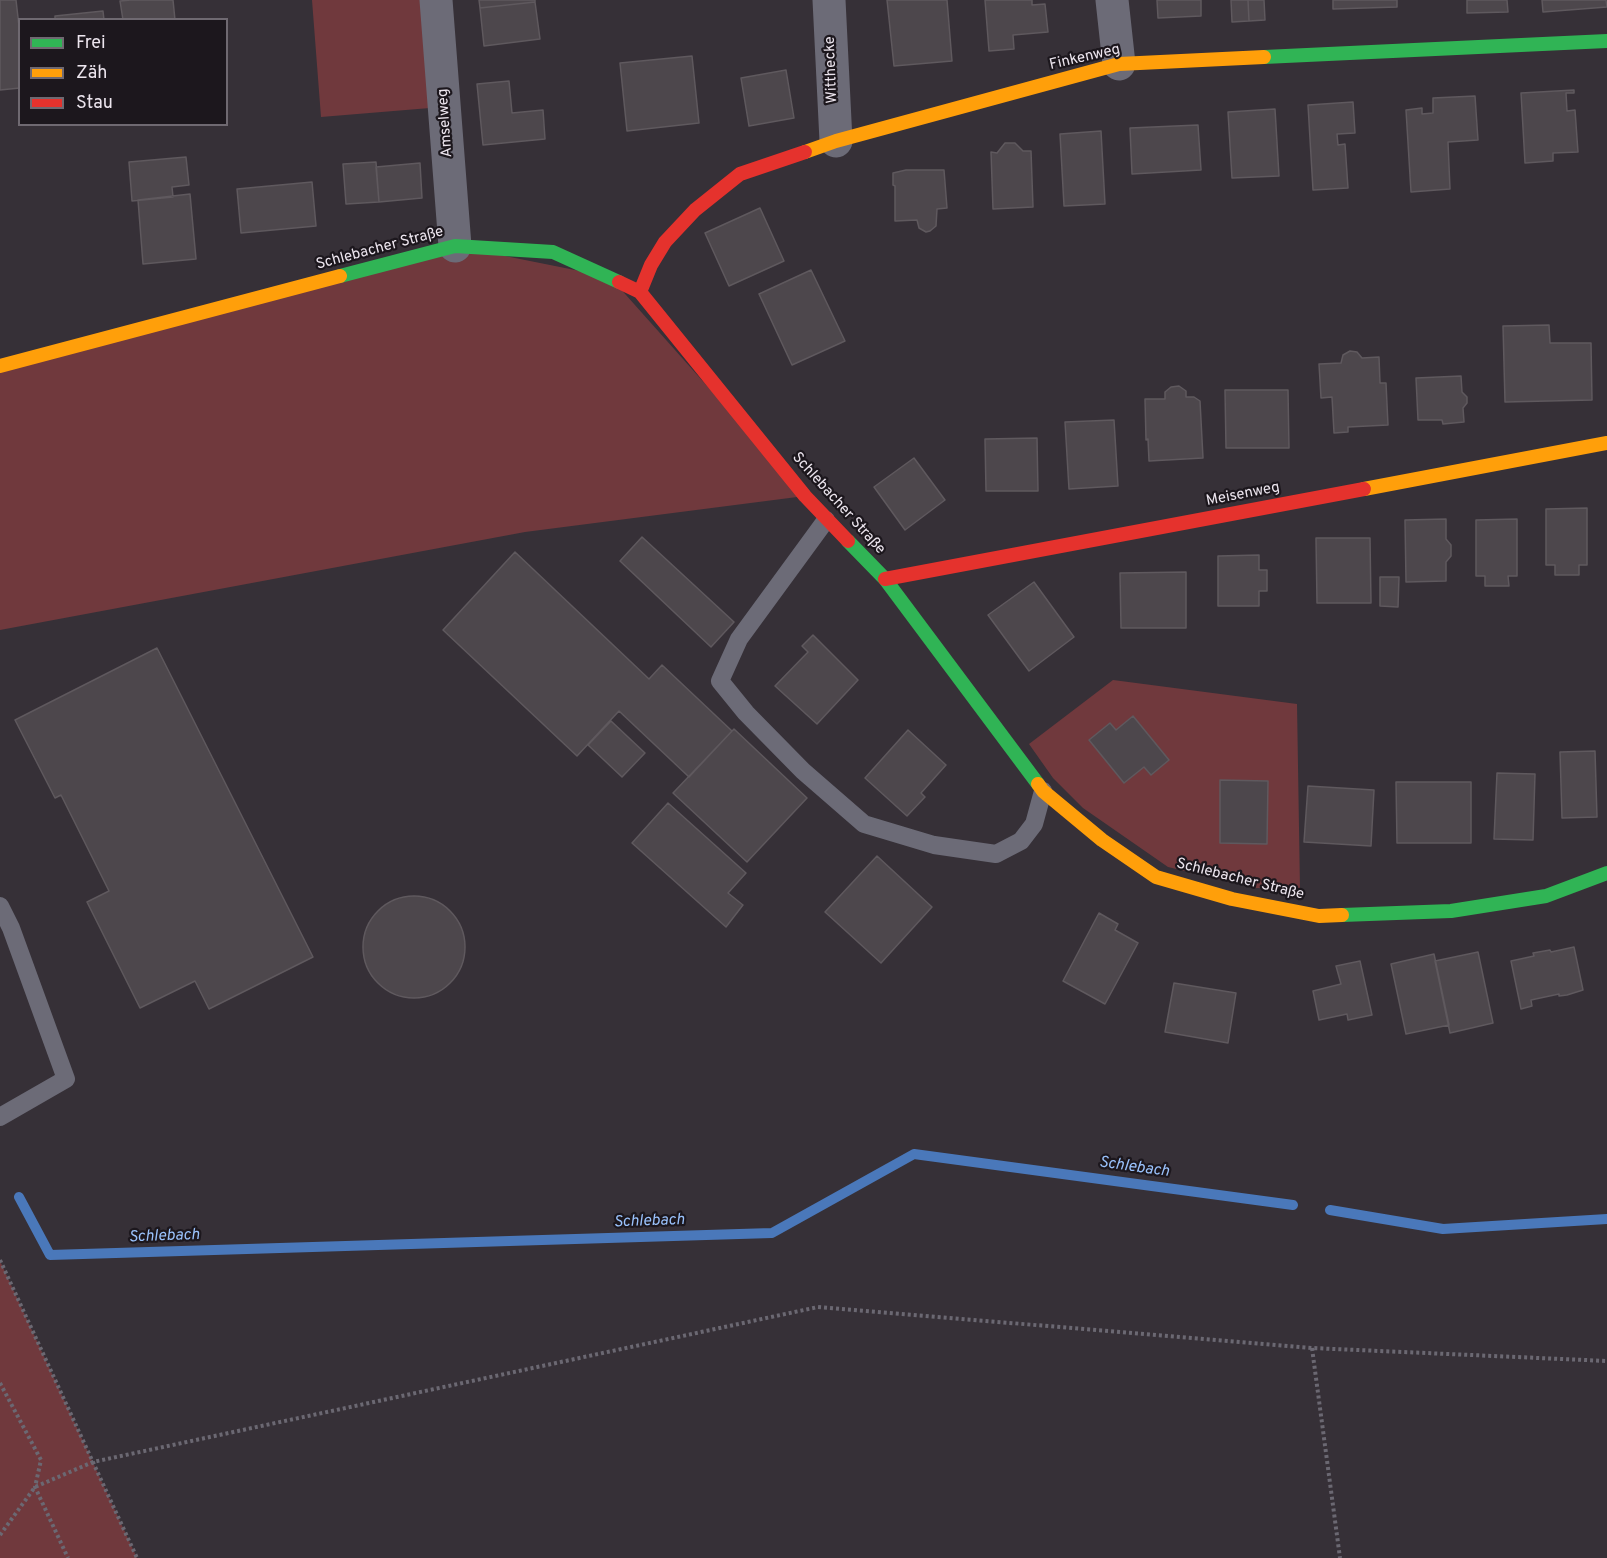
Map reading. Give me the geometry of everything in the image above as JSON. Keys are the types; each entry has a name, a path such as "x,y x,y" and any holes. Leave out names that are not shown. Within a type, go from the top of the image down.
{"street":[{"name":"Amselweg","path":"436,0 455,246"},
{"name":"Witthecke","path":"829,0 836,141"},
{"path":"1112,0 1119,64"},
{"name":"Finkenweg","path":"640,292 651,265 665,242 694,210 740,174 836,141 1119,64 1607,41"},
{"name":"Schlebacher Straße","path":"0,366 455,246 553,252 640,292 826,520 885,579 1043,791 1102,840 1156,877 1232,899 1319,916 1451,911 1546,896 1607,873"},
{"name":"Meisenweg","path":"885,579 1607,443"}],"lane":[{"path":"826,520 740,639 720,681 726,689 746,713 803,771 864,824 934,845 996,854 1021,841 1034,824 1043,791"},
{"path":"0,906 11,928 66,1079 0,1117"}],"path":[{"path":"0,1260 137,1558"},
{"path":"35,1487 93,1462 818,1307 1312,1348 1607,1361"},
{"path":"1312,1348 1340,1558"},
{"path":"0,1383 40,1460 35,1487 0,1534"},
{"path":"35,1487 68,1558"}],"shaded area":[{"path":"312,0 421,0 430,108 321,117"},
{"path":"455,246 610,277 805,496 525,532 0,630 0,368"},
{"path":"1113,680 1297,704 1300,889 1256,888 1168,867 1083,808 1053,778 1029,744"},
{"path":"0,1261 137,1558 0,1558"}],"building":[{"path":"0,0 16,0 18,88 0,90"},
{"path":"173,0 175,18 123,18 120,1"},
{"path":"479,0 535,0 535,2 480,8"},
{"path":"887,0 947,0 952,61 894,66"},
{"path":"985,0 1032,0 1032,5 1045,4 1048,32 1013,35 1014,49 989,51"},
{"path":"1157,0 1201,0 1201,16 1158,18"},
{"path":"1231,0 1248,0 1249,21 1232,22"},
{"path":"1248,0 1264,0 1265,20 1249,21"},
{"path":"1333,0 1397,0 1397,7 1333,9"},
{"path":"1467,0 1507,0 1508,12 1467,13"},
{"path":"1542,0 1606,0 1607,7 1543,12"},
{"path":"535,2 540,39 484,46 480,8"},
{"path":"103,11 104,18 55,18 55,16"},
{"path":"692,56 699,123 627,131 620,63"},
{"path":"786,70 794,118 749,126 741,78"},
{"path":"509,81 512,113 543,110 545,139 483,145 477,84"},
{"path":"1574,90 1574,93 1566,93 1567,111 1575,110 1578,152 1553,153 1553,161 1525,163 1521,93"},
{"path":"1475,96 1478,140 1448,142 1450,189 1411,192 1406,110 1422,108 1422,114 1433,113 1433,98"},
{"path":"1353,102 1355,133 1337,134 1338,145 1345,144 1348,188 1313,190 1308,105"},
{"path":"1275,109 1279,176 1232,178 1228,112"},
{"path":"1198,125 1201,170 1132,174 1130,128"},
{"path":"1101,131 1105,204 1064,206 1060,134"},
{"path":"1005,143 1015,143 1023,151 1031,151 1033,207 993,209 991,152 997,153"},
{"path":"186,157 189,185 172,187 173,197 132,201 129,162"},
{"path":"376,162 379,202 346,204 343,164"},
{"path":"420,163 422,198 379,202 376,167"},
{"path":"906,170 944,170 947,208 937,209 936,226 930,231 926,232 919,228 917,220 895,221 893,173"},
{"path":"312,182 316,226 241,233 237,189"},
{"path":"190,194 196,259 143,264 138,200"},
{"path":"760,208 784,261 729,286 705,233"},
{"path":"811,270 845,341 792,365 759,294"},
{"path":"1549,325 1550,343 1591,343 1592,400 1505,402 1503,326"},
{"path":"1350,351 1357,352 1362,358 1379,357 1380,383 1386,383 1388,425 1348,427 1348,432 1334,433 1332,397 1321,398 1319,364 1341,363 1343,355"},
{"path":"1461,376 1462,392 1467,397 1467,403 1463,408 1464,422 1443,424 1442,420 1418,420 1416,378"},
{"path":"1179,386 1186,391 1186,397 1194,397 1200,401 1203,458 1149,461 1145,399 1165,399 1165,392 1171,387"},
{"path":"1225,390 1288,390 1289,448 1226,448"},
{"path":"1114,420 1118,486 1069,489 1065,422"},
{"path":"1037,438 1038,491 986,491 985,439"},
{"path":"914,458 945,500 905,530 874,487"},
{"path":"1587,508 1587,565 1579,565 1579,575 1555,575 1555,565 1546,565 1546,509"},
{"path":"1446,519 1446,539 1451,545 1451,556 1446,562 1446,581 1406,582 1405,520"},
{"path":"1517,519 1517,576 1508,576 1509,586 1485,586 1485,576 1476,576 1476,520"},
{"path":"642,537 734,622 711,647 620,561"},
{"path":"1316,538 1370,538 1371,603 1317,603"},
{"path":"515,552 649,679 662,665 732,731 689,777 619,711 577,756 443,630"},
{"path":"1259,555 1259,570 1267,570 1267,591 1259,591 1259,606 1218,606 1218,556"},
{"path":"1186,572 1186,628 1121,628 1120,573"},
{"path":"1380,577 1399,577 1398,607 1380,606"},
{"path":"1034,582 1074,637 1029,671 988,615"},
{"path":"813,635 858,680 817,724 775,686 808,652 802,646"},
{"path":"157,648 313,957 209,1009 195,981 140,1008 87,902 109,891 61,795 55,798 15,720"},
{"path":"1133,716 1169,760 1151,775 1144,767 1124,783 1089,740 1110,723 1116,730"},
{"path":"611,721 645,753 622,777 588,745"},
{"path":"734,729 807,798 747,862 673,793"},
{"path":"908,730 946,765 921,793 925,797 907,816 865,778"},
{"path":"1595,751 1597,817 1562,818 1560,752"},
{"path":"1497,773 1535,774 1533,840 1494,839"},
{"path":"1220,780 1268,781 1267,844 1220,843"},
{"path":"1396,782 1471,782 1471,843 1397,843"},
{"path":"1308,786 1374,790 1371,846 1304,842"},
{"path":"668,803 746,873 728,893 743,905 726,927 632,843"},
{"path":"877,856 932,907 881,963 825,912"},
{"path":"414,896 433,900 450,911 461,928 465,947 461,966 450,983 433,994 414,998 395,994 378,983 367,966 363,947 367,928 378,911 395,900"},
{"path":"1099,913 1118,924 1115,930 1138,943 1105,1004 1063,981"},
{"path":"1574,947 1583,990 1567,995 1559,996 1559,994 1531,1000 1532,1006 1521,1009 1511,961 1534,956 1533,953"},
{"path":"1478,952 1493,1023 1450,1033 1435,961"},
{"path":"1434,954 1449,1025 1406,1034 1391,964"},
{"path":"1360,961 1372,1015 1348,1020 1347,1014 1319,1020 1313,991 1341,984 1336,966"},
{"path":"1174,983 1236,993 1228,1043 1165,1032"}],"waterway":[{"name":"Schlebach","path":"19,1197 50,1255 772,1233 914,1154 1293,1205"},
{"name":"Schlebach","path":"1330,1210 1443,1229 1607,1219"}],"traffic: fast":[{"path":"1264,57 1607,41"},
{"path":"340,276 455,246 553,252 619,282"},
{"path":"848,541 885,579 1038,784"},
{"path":"1342,915 1451,911 1546,896 1607,873"}],"traffic: slow":[{"path":"805,152 836,141 1119,64 1264,57"},
{"path":"0,366 340,276"},
{"path":"1364,489 1607,443"},
{"path":"1038,784 1043,791 1102,840 1156,877 1232,899 1319,916 1342,915"}],"traffic: jam":[{"path":"640,292 651,265 665,242 695,210 740,174 805,152"},
{"path":"619,282 640,292 805,496 848,541"},
{"path":"885,579 1364,489"}]}
